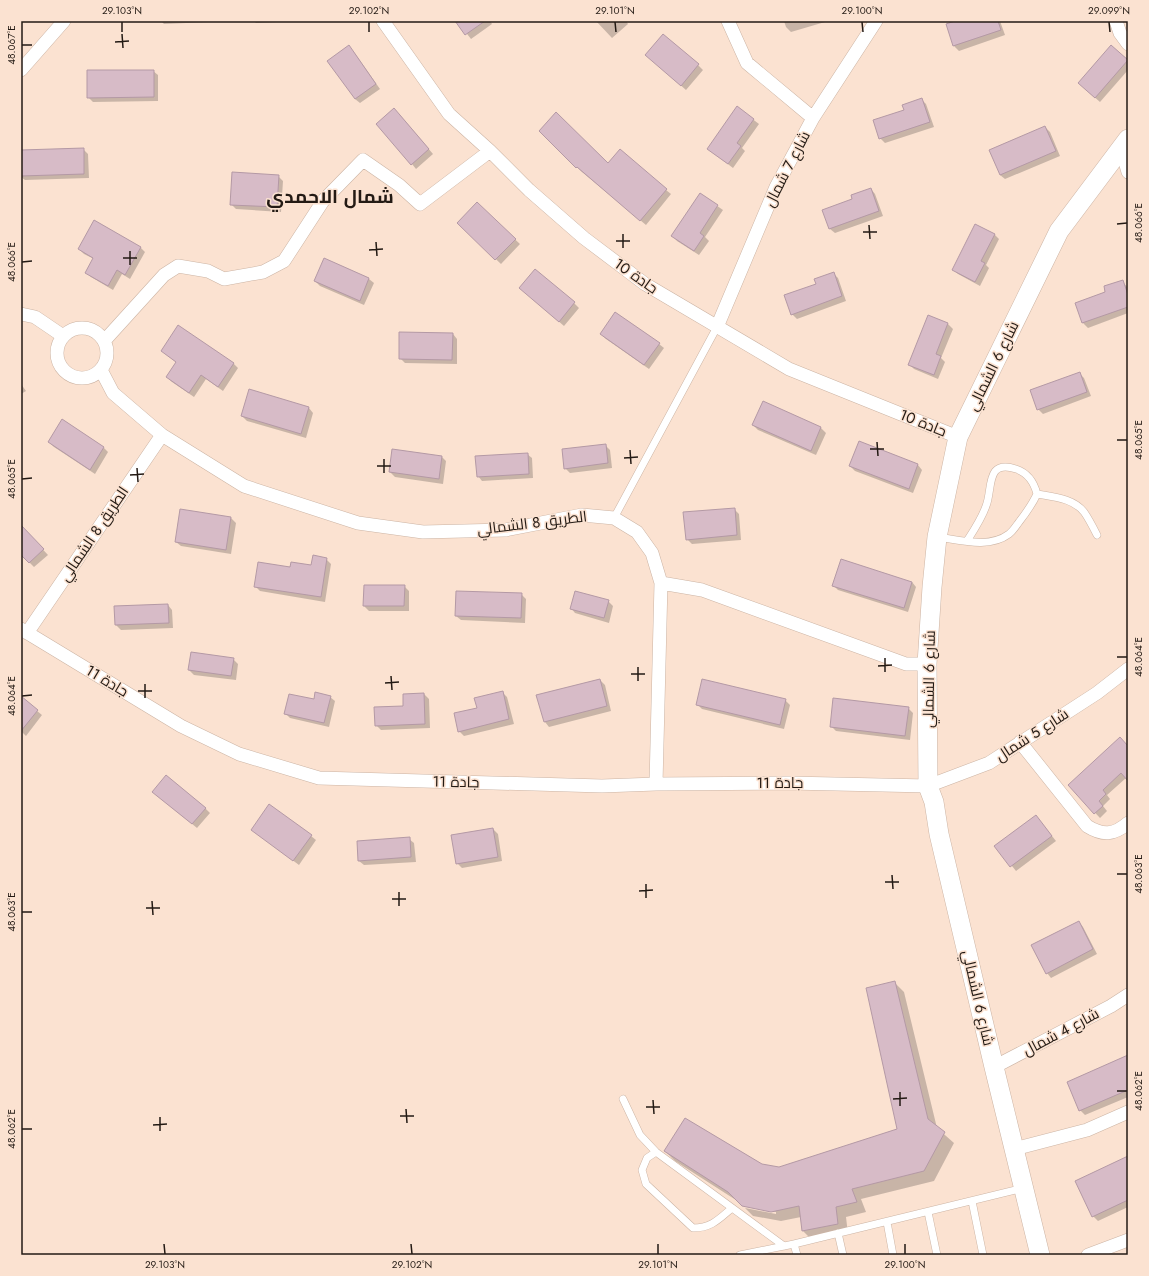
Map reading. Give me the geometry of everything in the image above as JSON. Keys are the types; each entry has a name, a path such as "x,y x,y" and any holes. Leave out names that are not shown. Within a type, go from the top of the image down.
{"street":[{"path":"21,70 64,21"},
{"name":"جادة 10","path":"383,21 449,114 584,238 645,284 789,369 958,437"},
{"path":"728,21 747,62 813,118"},
{"name":"شارع 7 شمال","path":"717,327 776,187 813,118 876,21"},
{"path":"1116,21 1120,33 1128,44"},
{"path":"1125,144 1128,172"},
{"name":"شارع 6 الشمالي","path":"1040,1255 939,834 934,802 928,786 927,664 937,537 958,437 1059,231 1125,144"},
{"path":"105,340 164,275 178,266 208,271 224,279 263,272 284,261 323,201 363,160 399,185 420,204 490,151"},
{"path":"21,314 35,317 63,336"},
{"path":"85,328 96,331 105,340 108,356 101,370 90,377 77,378 65,372 58,361 58,348 63,336 73,329 85,328"},
{"name":"الطريق 8 الشمالي","path":"101,370 113,393 162,434 244,486 358,523 423,532 504,530 582,515 614,518 637,532 652,552 661,583 656,784"},
{"name":"الطريق 8 الشمالي","path":"24,631 162,434"},
{"path":"661,583 702,590 906,664 927,664"},
{"name":"جادة 11","path":"24,631 181,726 238,754 319,778 602,786 789,783 928,786"},
{"name":"شارع 5 شمال","path":"928,786 989,763 1097,693 1128,669"},
{"path":"1020,742 1087,826 1099,832 1106,833 1119,830 1128,823"},
{"name":"شارع 4 شمال","path":"994,1067 1111,1006 1128,995"},
{"path":"1014,1149 1087,1130 1128,1112"},
{"path":"1088,1255 1128,1240"}],"lane":[{"path":"614,518 717,327"},
{"path":"937,537 968,541 984,543 1002,538 1010,533 1031,506 1037,494 1032,480 1021,471 1007,468 997,470 991,479 987,505 968,541"},
{"path":"1037,494 1061,498 1077,505 1084,511 1097,535"},
{"path":"623,1099 640,1135 656,1152 784,1246"},
{"path":"656,1152 647,1158 642,1170 646,1184 693,1228 704,1228 717,1222 732,1208"},
{"path":"740,1255 794,1244 1024,1188"},
{"path":"972,1201 983,1255"},
{"path":"928,1212 937,1255"},
{"path":"886,1222 893,1255"},
{"path":"838,1233 843,1255"},
{"path":"794,1244 797,1255"}],"building":[{"path":"455,21 485,21 465,35"},
{"path":"955,21 998,21 1001,30 953,46 946,24"},
{"path":"663,34 699,64 681,86 645,55"},
{"path":"349,45 376,84 355,99 327,61"},
{"path":"1111,45 1128,60 1095,98 1078,83"},
{"path":"87,70 154,70 154,97 87,98"},
{"path":"922,98 930,122 879,139 873,120 904,110 902,105"},
{"path":"737,106 754,119 737,143 741,146 728,164 707,149"},
{"path":"394,108 429,149 411,165 376,124"},
{"path":"556,112 608,163 620,149 667,189 640,221 577,167 576,168 539,131"},
{"path":"1045,126 1056,151 1000,175 989,150"},
{"path":"84,148 84,174 21,176 21,150"},
{"path":"232,172 279,175 277,207 230,205"},
{"path":"871,188 879,211 829,229 822,210 852,199 851,195"},
{"path":"700,193 718,205 700,233 704,236 694,251 671,236"},
{"path":"477,202 516,239 495,260 457,223"},
{"path":"94,220 141,247 125,275 117,270 108,286 85,273 93,258 78,249"},
{"path":"975,224 995,234 981,261 985,263 975,282 952,270"},
{"path":"324,258 369,278 360,301 314,281"},
{"path":"535,269 575,302 559,322 519,288"},
{"path":"834,272 842,296 791,315 784,295 816,284 814,279"},
{"path":"1123,280 1128,295 1128,307 1082,323 1075,303 1105,292 1104,286"},
{"path":"615,312 660,343 644,365 600,334"},
{"path":"928,315 948,323 936,354 941,356 934,375 908,365"},
{"path":"178,325 234,363 218,387 201,375 189,393 166,377 176,362 161,351"},
{"path":"399,332 453,333 452,360 399,359"},
{"path":"1080,372 1087,392 1037,410 1030,390"},
{"path":"249,389 309,407 301,434 241,416"},
{"path":"763,401 821,427 811,451 752,425"},
{"path":"62,419 104,447 90,470 48,442"},
{"path":"859,441 918,464 909,489 849,466"},
{"path":"606,444 608,463 564,469 562,449"},
{"path":"392,449 442,456 439,479 389,472"},
{"path":"528,453 529,474 477,477 475,456"},
{"path":"735,508 737,535 686,540 683,512"},
{"path":"180,509 231,517 226,550 175,542"},
{"path":"21,525 44,549 29,563 21,555"},
{"path":"313,555 327,558 321,597 254,587 258,562 290,567 291,562 311,565"},
{"path":"841,559 912,582 904,608 832,586"},
{"path":"364,585 405,585 404,606 363,606"},
{"path":"456,591 522,593 521,618 455,616"},
{"path":"575,591 609,600 604,618 570,609"},
{"path":"168,604 169,623 115,625 114,606"},
{"path":"191,652 234,658 231,676 188,670"},
{"path":"600,679 607,706 544,722 536,695"},
{"path":"702,679 786,699 780,725 696,705"},
{"path":"503,691 509,719 458,732 454,713 477,708 474,698"},
{"path":"315,692 331,696 324,723 284,714 289,694 314,699"},
{"path":"424,693 425,724 375,726 374,707 403,706 403,694"},
{"path":"21,696 38,710 21,731"},
{"path":"833,698 909,707 905,736 830,727"},
{"path":"1120,737 1128,746 1128,781 1121,773 1103,790 1106,794 1099,801 1103,806 1094,814 1068,785"},
{"path":"166,775 206,808 192,824 152,792"},
{"path":"269,804 312,835 293,861 251,830"},
{"path":"1036,815 1052,836 1010,867 994,846"},
{"path":"493,828 498,857 456,864 451,835"},
{"path":"410,837 411,857 358,861 357,841"},
{"path":"1079,921 1093,949 1046,974 1031,945"},
{"path":"895,981 928,1119 945,1132 924,1171 852,1189 857,1202 836,1207 838,1224 802,1231 799,1206 771,1212 742,1206 728,1192 664,1151 685,1118 762,1164 779,1167 897,1129 866,988"},
{"path":"1128,1055 1128,1090 1079,1111 1067,1082"},
{"path":"1128,1156 1128,1200 1092,1217 1075,1181"}],"district":[{"name":"شمال الاحمدي","path":"330,196"}]}
